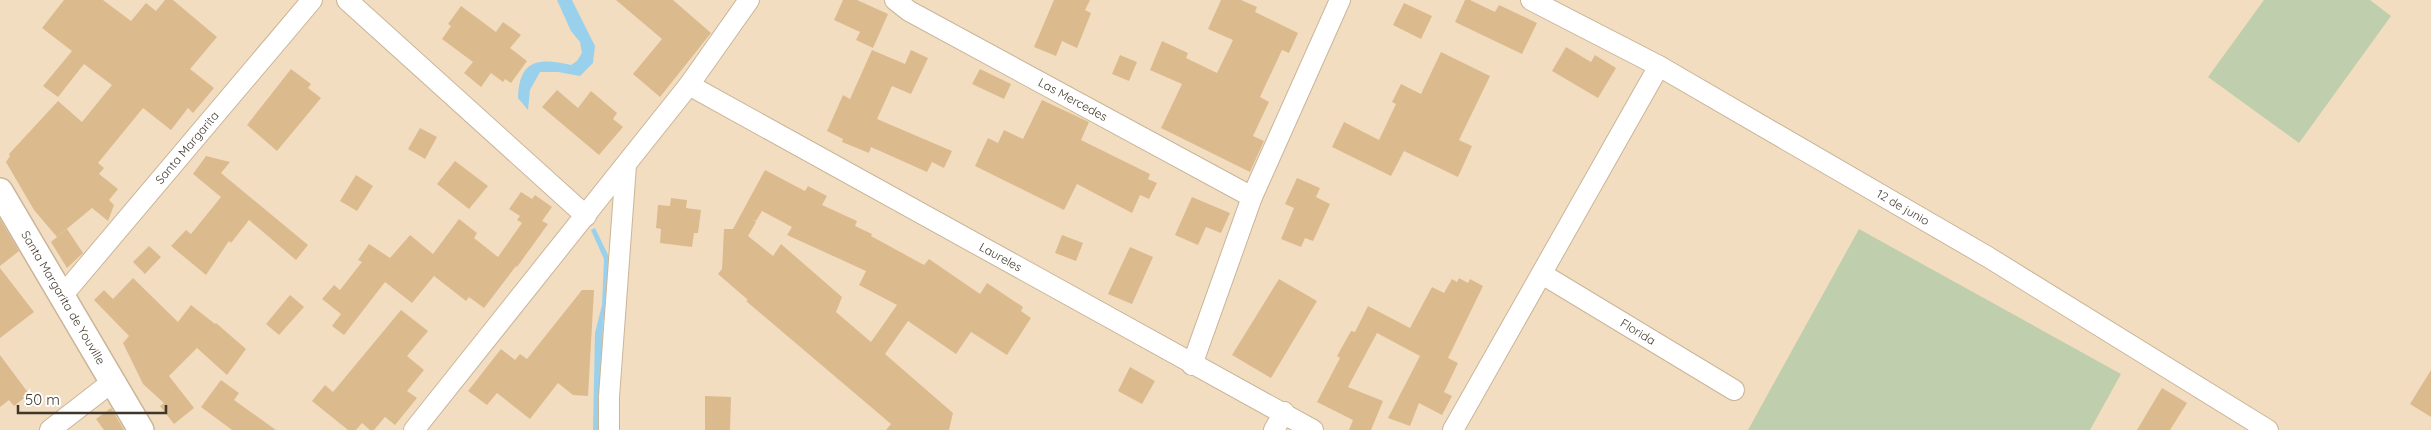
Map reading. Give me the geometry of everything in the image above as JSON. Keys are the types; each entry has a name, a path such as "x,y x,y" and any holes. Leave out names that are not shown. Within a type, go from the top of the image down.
{"main road":[{"name":"Santa Margarita de Youville","path":"0,191 141,430"}],"street":[{"name":"Santa Margarita","path":"62,296 312,0"},
{"path":"347,0 586,216"},
{"path":"414,430 689,84 748,0"},
{"path":"1192,365 1252,197 1340,0"},
{"name":"12 de junio","path":"1531,0 1659,66 1988,257 2268,430"},
{"name":"Las Mercedes","path":"908,4 1252,197"},
{"path":"1453,430 1659,66"},
{"name":"Laureles","path":"689,84 1192,365 1284,412 1313,430"},
{"path":"609,430 609,397 626,164"},
{"name":"Florida","path":"1542,274 1734,390"},
{"path":"50,430 112,382"},
{"path":"1274,430 1284,412"}],"green space":[{"path":"2264,0 2370,0 2391,16 2299,143 2208,77"},
{"path":"1859,229 2121,374 2090,430 1748,430"}],"water":[{"path":"557,0 572,0 595,46 593,63 580,76 558,72 540,72 530,90 528,110 518,98 519,85 527,69 532,64 549,61 571,65 577,61 582,53 580,42 571,31"},
{"path":"595,228 609,257 607,305 603,322 600,430 593,430 595,333 602,305 604,259 591,230"}],"building":[{"path":"64,0 103,0 131,21 146,3 156,11 165,0 173,0 217,37 190,69 214,88 193,113 188,108 171,130 143,108 98,163 104,168 99,174 118,189 109,200 114,205 108,221 92,208 57,237 34,210 6,162 10,156 9,154 58,101 82,122 112,85 84,64 58,97 43,86 72,51 42,28"},
{"path":"616,0 673,0 711,33 660,97 633,74 662,39"},
{"path":"843,0 857,0 888,14 873,48 856,40 860,32 834,20"},
{"path":"1054,0 1090,0 1085,10 1091,13 1077,48 1062,41 1056,56 1034,47"},
{"path":"1221,0 1241,0 1257,7 1255,12 1298,33 1289,53 1282,50 1260,97 1269,102 1253,136 1264,141 1250,172 1161,128 1182,84 1150,70 1162,41 1188,53 1186,58 1217,73 1233,40 1208,29"},
{"path":"1465,0 1470,0 1495,12 1499,5 1537,23 1522,54 1455,22"},
{"path":"1404,3 1432,16 1421,39 1393,25"},
{"path":"461,6 496,32 503,22 521,35 510,48 527,61 511,83 505,79 503,82 491,73 481,87 464,73 473,62 442,39 451,26 448,24"},
{"path":"1566,47 1591,62 1595,55 1616,68 1598,98 1552,71"},
{"path":"872,50 905,64 911,50 928,58 911,94 892,86 877,119 952,151 944,168 932,162 927,172 871,147 869,153 842,142 843,139 827,131 843,95 850,99"},
{"path":"1441,52 1490,76 1459,140 1472,146 1458,177 1404,151 1391,176 1332,147 1344,122 1379,140 1396,104 1392,102 1401,84 1421,94"},
{"path":"1120,55 1137,62 1129,81 1112,74"},
{"path":"291,69 311,84 308,88 321,98 277,151 247,125"},
{"path":"980,69 1011,84 1004,99 972,84"},
{"path":"557,90 578,108 591,91 617,113 613,119 623,127 599,155 542,107"},
{"path":"1042,100 1089,122 1081,140 1150,174 1148,179 1157,183 1149,199 1140,195 1132,213 1077,184 1064,210 975,166 988,138 998,143 1004,130 1023,139"},
{"path":"420,128 437,137 425,159 408,149"},
{"path":"206,156 230,162 221,173 308,245 296,260 249,220 231,243 229,241 206,275 171,246 186,230 191,234 221,197 193,174"},
{"path":"455,161 488,186 469,209 437,184"},
{"path":"765,170 805,191 808,186 827,196 822,205 857,221 855,226 924,265 929,259 980,294 987,283 1023,307 1021,311 1031,318 1007,355 971,332 956,354 908,321 885,354 953,413 949,430 886,430 891,424 746,301 748,300 718,274 722,269 724,229 733,229","holes":["762,211 792,227 787,235 866,271 859,285 897,305 871,342 836,312 842,297 781,244 773,256 748,236 756,222 753,219 756,221"]},
{"path":"356,175 373,186 357,211 340,201"},
{"path":"1297,178 1320,188 1316,197 1330,204 1313,241 1305,238 1301,247 1281,239 1294,208 1285,204"},
{"path":"521,192 532,199 535,195 552,207 542,221 548,224 484,308 469,297 466,301 434,276 412,303 385,282 344,335 332,326 341,314 322,299 334,285 340,290 362,262 358,260 369,244 390,258 410,235 433,254 459,219 477,233 474,238 498,257 522,223 517,220 520,216 509,209"},
{"path":"1192,197 1230,213 1221,233 1206,227 1198,245 1175,235"},
{"path":"671,198 687,200 686,208 701,210 698,233 694,233 692,247 660,243 661,229 656,228 658,205 670,206"},
{"path":"0,219 19,251 0,266"},
{"path":"67,229 83,253 67,268 51,242"},
{"path":"1062,235 1083,243 1076,261 1055,253"},
{"path":"149,246 161,257 145,274 133,262"},
{"path":"1130,247 1153,257 1132,304 1108,294"},
{"path":"0,268 34,312 0,338"},
{"path":"133,278 178,322 191,305 216,323 246,349 227,375 197,348 169,376 194,408 174,424 160,406 164,403 143,384 123,343 129,336 94,300 104,290 113,299"},
{"path":"1459,278 1468,283 1470,279 1483,286 1448,358 1458,363 1444,392 1452,396 1442,415 1419,403 1410,426 1388,418 1420,356 1377,333 1348,387 1383,401 1371,430 1349,430 1353,420 1317,402 1340,358 1337,356 1351,331 1355,332 1368,306 1410,328 1432,287 1444,293 1452,279 1457,282"},
{"path":"1279,279 1317,301 1271,378 1232,355"},
{"path":"582,290 594,290 588,396 573,395 558,383 530,419 497,393 487,405 468,391 501,349 515,360 520,354 527,359"},
{"path":"290,295 304,307 279,335 266,324"},
{"path":"401,310 428,331 407,356 424,370 407,391 417,398 395,425 385,417 374,430 370,430 362,423 356,430 348,430 312,401 325,385 333,392"},
{"path":"0,355 29,394 14,406 9,400 0,407"},
{"path":"1130,367 1155,381 1142,404 1118,391"},
{"path":"2431,370 2431,417 2410,404"},
{"path":"221,380 239,393 234,400 276,430 232,430 201,407"},
{"path":"2162,388 2187,403 2170,430 2137,430"},
{"path":"705,396 731,397 730,430 705,430"},
{"path":"111,408 124,430 104,430 96,419"}]}
